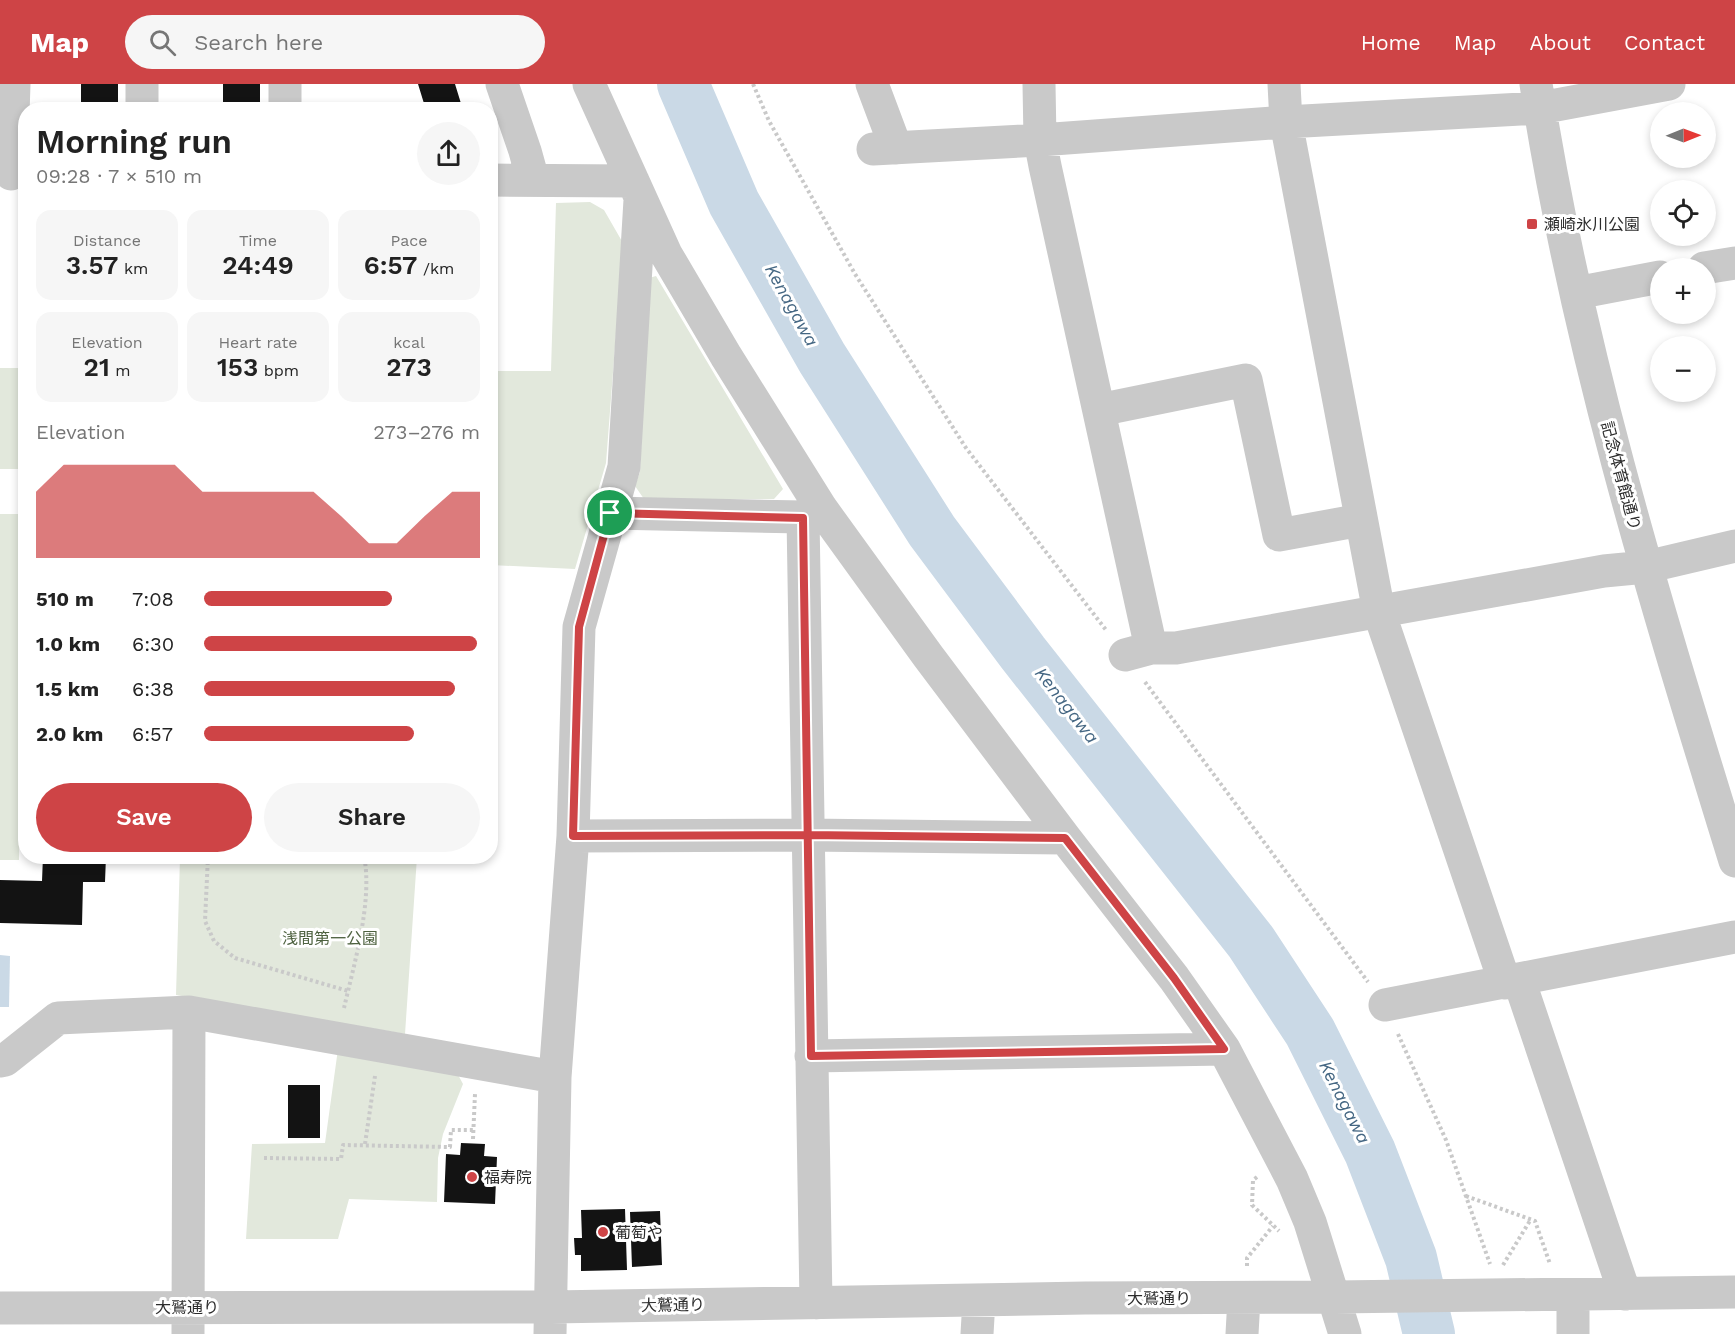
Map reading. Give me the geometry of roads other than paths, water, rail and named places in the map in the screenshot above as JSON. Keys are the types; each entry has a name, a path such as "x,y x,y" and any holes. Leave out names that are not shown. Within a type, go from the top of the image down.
{"street":[{"path":"12,174 14,84"},
{"path":"142,84 142,102"},
{"path":"285,84 285,102"},
{"path":"502,84 533,180"},
{"path":"589,84 630,187 812,513 935,665 1174,978 1224,1049 1292,1179 1340,1297 1345,1334"},
{"path":"872,84 884,148 1040,140 1286,122 1669,84"},
{"path":"1038,84 1040,140 1099,410 1138,651 1176,648 1604,571 1646,567 1735,546"},
{"path":"1284,84 1286,122 1379,612 1625,1294"},
{"name":"記念体育館通り","path":"1538,96 1596,384 1646,567 1735,861"},
{"path":"498,180 533,180 630,187"},
{"path":"550,1321 555,1077 573,836 579,627 624,467 630,187"},
{"path":"1716,266 1735,263"},
{"path":"1576,293 1650,279"},
{"path":"1099,410 1246,380 1279,535 1361,520"},
{"path":"610,513 812,513"},
{"path":"812,513 807,835 816,1303"},
{"path":"573,836 807,835 1065,838"},
{"path":"1385,1005 1735,937"},
{"path":"0,1061 5,1060 58,1018 189,1012 555,1077"},
{"path":"188,1321 189,1012"},
{"path":"811,1056 1224,1049"},
{"path":"1242,1334 1245,1282"},
{"name":"大鷲通り","path":"0,1308 188,1321 550,1321 816,1303 979,1300 1245,1282 1340,1297 1498,1285 1572,1294 1735,1292"},
{"path":"1572,1294 1573,1334"},
{"path":"977,1334 979,1300"}],"water":[{"path":"0,955 10,956 9,1007 0,1007"}],"waterway":[{"name":"Kenagawa","path":"683,84 734,203 822,358 932,531 1023,653 1251,942 1310,1032 1370,1152 1411,1258 1429,1334"}],"place":[{"name":"瀬崎氷川公園","path":"1532,224"},
{"name":"福寿院","path":"472,1177"},
{"name":"葡萄や","path":"603,1232"}],"park label":[{"name":"浅間第一公園","path":"330,938"}]}
